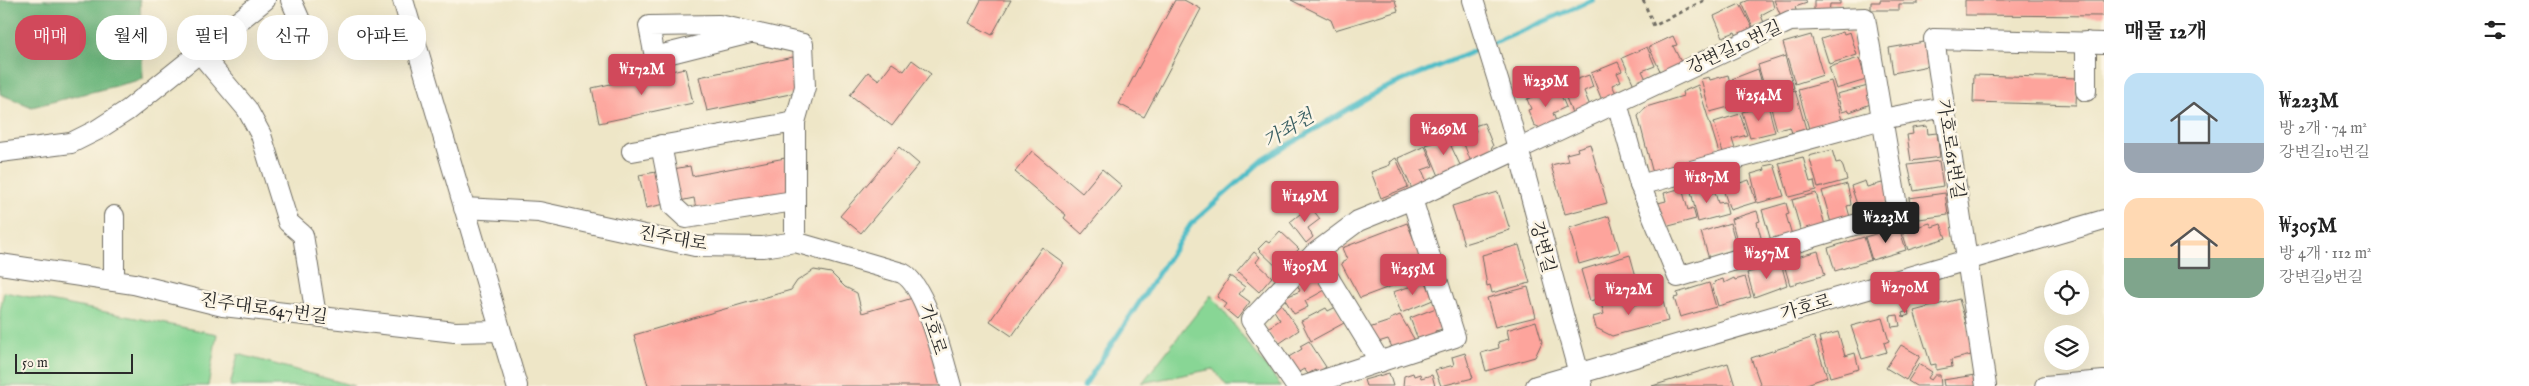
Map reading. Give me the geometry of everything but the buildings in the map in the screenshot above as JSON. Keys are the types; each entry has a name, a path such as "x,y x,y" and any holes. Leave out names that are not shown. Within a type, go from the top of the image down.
{"street":[{"path":"246,15 265,0"},
{"path":"291,0 298,15"},
{"path":"403,0 517,386"},
{"name":"강변길","path":"1473,0 1510,120 1580,380"},
{"name":"강변길10번길","path":"1296,386 1251,320 1314,254 1358,221 1412,199 1790,21 1865,18 1898,212 1678,277 1640,185"},
{"path":"750,33 803,44 805,87 796,122 795,242"},
{"name":"가호로61번길","path":"1986,386 1934,39 2095,42"},
{"path":"2086,91 2095,42"},
{"path":"0,152 71,143 128,110 189,60"},
{"path":"206,60 247,110 261,135 288,222 303,235 316,316"},
{"path":"1617,103 1640,185 1882,120 1945,107"},
{"path":"632,151 796,122"},
{"path":"661,145 673,206 686,218 794,200"},
{"path":"1305,386 1455,337 1412,199"},
{"name":"진주대로","path":"464,208 539,212 695,246 764,247 795,242 872,263 908,276"},
{"path":"114,216 114,281"},
{"name":"가호로","path":"1536,386 1580,380 1968,259 2104,220"},
{"path":"1314,254 1380,362"},
{"name":"진주대로647번길","path":"0,264 114,281 223,306 454,332 500,331"},
{"name":"가호로","path":"908,276 922,295 951,386"},
{"path":"2045,386 2104,381"}],"path":[{"path":"1643,0 1654,26 1705,0"}],"green space":[{"path":"0,0 140,0 141,15 96,15 96,60 142,60 143,79 32,107 0,94"},
{"path":"4,292 217,334 208,386 0,386 0,311"},
{"path":"1211,295 1281,386 1227,386 1213,369 1142,383"},
{"path":"238,354 354,386 230,386"}],"waterway":[{"name":"가좌천","path":"1492,44 1593,0"},
{"name":"가좌천","path":"1084,386 1191,224 1263,160 1380,90 1484,47"}]}
